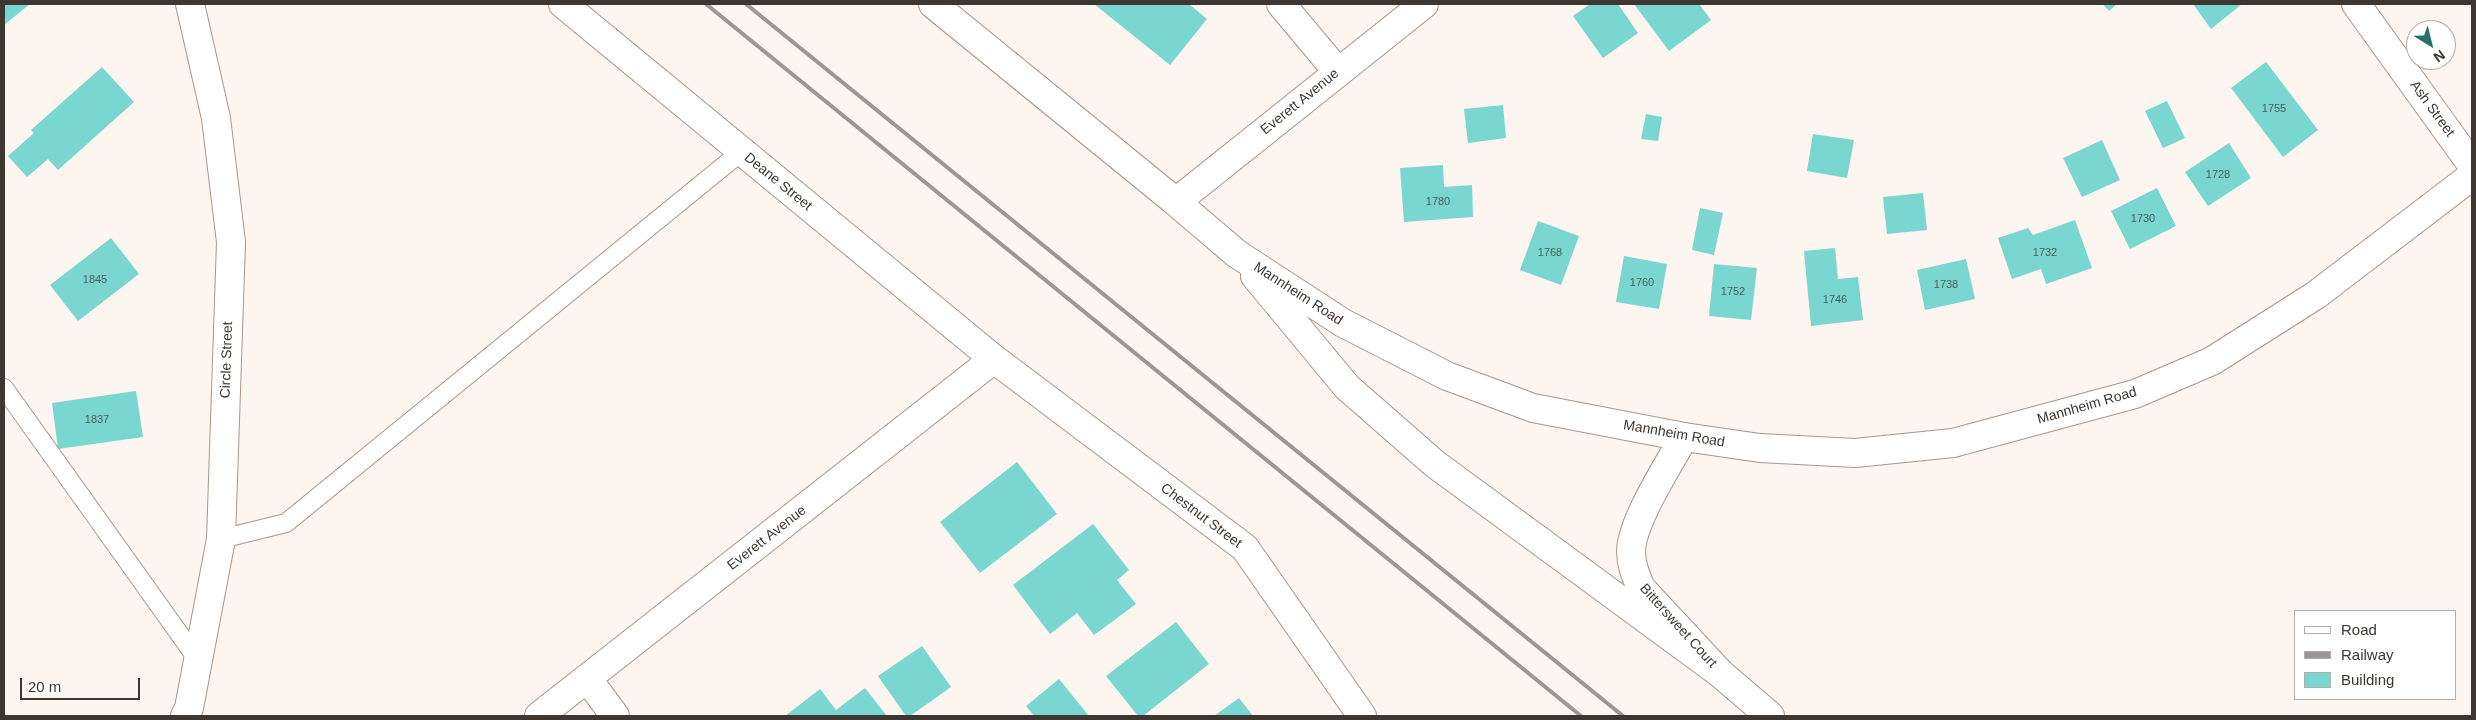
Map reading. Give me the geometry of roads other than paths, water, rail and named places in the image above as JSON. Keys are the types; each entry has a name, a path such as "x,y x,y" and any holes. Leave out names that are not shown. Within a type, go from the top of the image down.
{"street":[{"name":"Circle Street","path":"185,716 222,539 231,242 216,118 190,4"},
{"name":"Deane Street","path":"564,4 994,359"},
{"name":"Mannheim Road","path":"933,4 1176,202 1236,254 1342,324 1448,376 1533,408 1684,437 1760,448 1856,453 1953,443 2135,394 2212,361 2316,296 2472,176"},
{"path":"1281,4 1338,72"},
{"name":"Everett Avenue","path":"1176,202 1424,4"},
{"name":"Ash Street","path":"2356,4 2472,165"},
{"path":"1236,254 1347,387 1435,464 1721,674"},
{"name":"Everett Avenue","path":"539,716 994,359"},
{"name":"Chestnut Street","path":"994,359 1245,548 1362,716"},
{"name":"Bittersweet Court","path":"1684,437 1644,509 1631,550 1634,571 1641,588 1721,674 1770,716"},
{"path":"588,678 615,716"}],"lane":[{"path":"222,539 286,524 741,152"},
{"path":"4,388 198,660"}],"railway":[{"path":"706,4 1581,716"},
{"path":"746,4 1623,716"}]}
